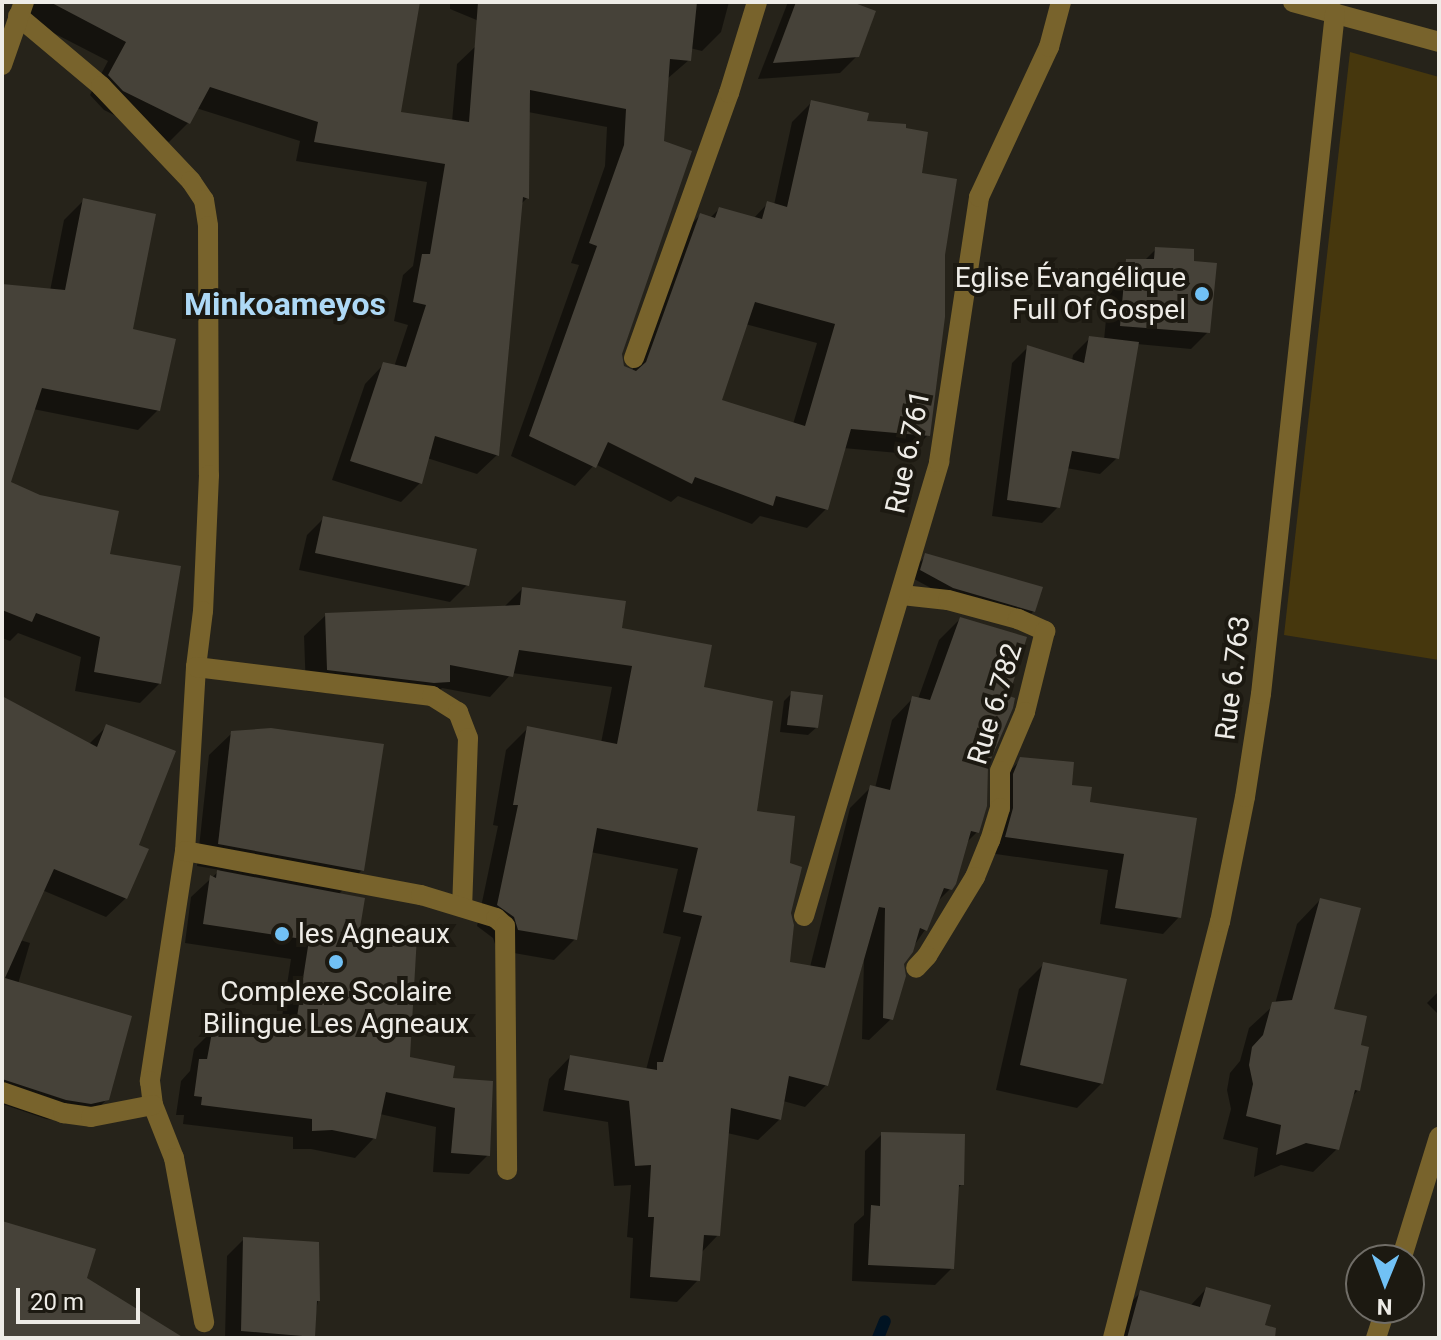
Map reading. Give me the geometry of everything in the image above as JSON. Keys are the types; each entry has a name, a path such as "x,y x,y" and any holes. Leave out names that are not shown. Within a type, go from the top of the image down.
{"street":[{"path":"634,358 729,93 757,2"},
{"name":"Rue 6.761","path":"804,916 902,595 944,440 979,197 1049,47 1061,2"},
{"path":"1293,2 1439,42"},
{"path":"2,65 21,9 101,86 191,181 204,200 208,226 209,475 203,611 196,667 185,851 150,1081 153,1105 174,1158 204,1322"},
{"name":"Rue 6.763","path":"1113,1338 1220,922 1245,797 1261,694 1335,13"},
{"name":"Rue 6.782","path":"902,595 948,600 1018,619 1045,631 1025,712 1000,771 1000,808 990,840 975,877 927,956 916,968"},
{"path":"196,667 432,696 458,712 468,738 462,907"},
{"path":"185,851 421,895 496,918 505,926 507,1170"},
{"path":"2,1092 63,1113 91,1117 153,1105"},
{"path":"1406,1244 1439,1137"}],"shaded area":[{"path":"1350,52 1439,77 1439,660 1284,635"}],"building":[{"path":"50,2 420,2 401,112 469,122 478,2 697,2 691,61 670,59 664,141 692,151 622,354 624,366 636,371 646,362 700,213 715,218 719,207 762,219 767,201 787,207 811,100 869,113 867,121 906,124 906,128 928,132 922,173 957,179 945,255 945,317 930,436 851,429 828,510 776,496 773,506 695,477 692,484 608,442 596,468 529,436 597,246 589,243 624,145 626,109 530,90 529,199 523,197 499,456 435,436 422,484 350,461 383,362 406,367 426,305 413,302 422,254 430,254 445,164 314,142 318,122 210,87 190,124 123,91 108,75 126,42","holes":["755,302 835,324 805,426 722,400"]},
{"path":"796,2 852,2 876,11 859,57 773,63"},
{"path":"83,198 156,214 133,329 176,339 160,411 42,388 11,482 40,495 119,511 110,554 181,566 161,684 94,672 100,637 36,613 32,622 2,610 2,284 65,290"},
{"path":"1155,247 1194,249 1194,261 1217,263 1210,333 1120,326 1126,259 1154,259"},
{"path":"1089,336 1139,342 1119,459 1072,451 1060,508 1007,500 1027,345 1084,363"},
{"path":"323,516 477,549 469,586 315,553"},
{"path":"925,553 1043,587 1035,612 953,588 920,570"},
{"path":"522,587 626,601 622,628 712,645 704,687 773,701 757,811 795,816 790,863 802,867 791,913 794,925 790,962 825,968 870,785 890,790 912,696 930,700 960,617 1027,637 1009,696 1015,698 1013,708 988,766 987,806 979,833 971,831 956,884 952,890 944,888 927,931 920,928 913,952 904,964 906,976 893,1020 883,1018 885,908 879,907 828,1086 789,1076 781,1120 731,1108 720,1236 704,1235 700,1281 650,1277 654,1217 648,1217 651,1165 635,1166 629,1101 564,1090 570,1055 657,1070 657,1062 663,1062 702,916 683,912 698,848 597,828 577,940 518,930 514,917 497,905 518,805 513,805 527,726 617,744 632,666 519,650 513,677 450,665 450,682 434,683 327,670 325,613 520,605"},
{"path":"791,691 823,695 818,728 787,725"},
{"path":"2,696 97,747 106,724 176,751 139,845 149,849 127,899 54,869 5,978 132,1016 109,1100 91,1104 66,1100 2,1079"},
{"path":"271,728 384,744 364,871 218,844 231,731"},
{"path":"1020,757 1074,762 1072,785 1092,787 1090,802 1197,818 1181,918 1115,908 1124,854 1005,837 1013,808 1013,774"},
{"path":"217,870 365,898 360,928 417,936 410,1057 455,1066 453,1078 493,1081 490,1156 451,1153 455,1108 386,1092 376,1139 332,1130 312,1131 312,1119 201,1105 202,1097 194,1096 199,1059 207,1059 213,1027 294,1036 309,940 203,924 210,875 216,878"},
{"path":"1320,898 1361,908 1334,1009 1367,1016 1361,1045 1369,1047 1360,1091 1355,1090 1339,1150 1306,1143 1276,1155 1281,1125 1246,1116 1253,1084 1249,1065 1252,1047 1263,1035 1272,1002 1292,1000"},
{"path":"1043,962 1127,979 1103,1084 1020,1065"},
{"path":"881,1132 965,1134 964,1185 959,1185 954,1269 868,1265 871,1205 880,1206"},
{"path":"2,1221 96,1249 87,1278 184,1338 2,1338"},
{"path":"243,1237 319,1242 320,1301 317,1301 315,1337 241,1331"},
{"path":"1206,1287 1271,1305 1265,1325 1276,1328 1275,1338 1127,1338 1140,1290 1200,1307"}],"waterway":[{"path":"878,1338 885,1321"}],"place":[{"name":"Eglise Évangélique Full Of Gospel","path":"1202,294"},
{"name":"les Agneaux","path":"282,934"},
{"name":"Complexe Scolaire Bilingue Les Agneaux","path":"336,962"}],"district":[{"name":"Minkoameyos","path":"285,304"}]}
